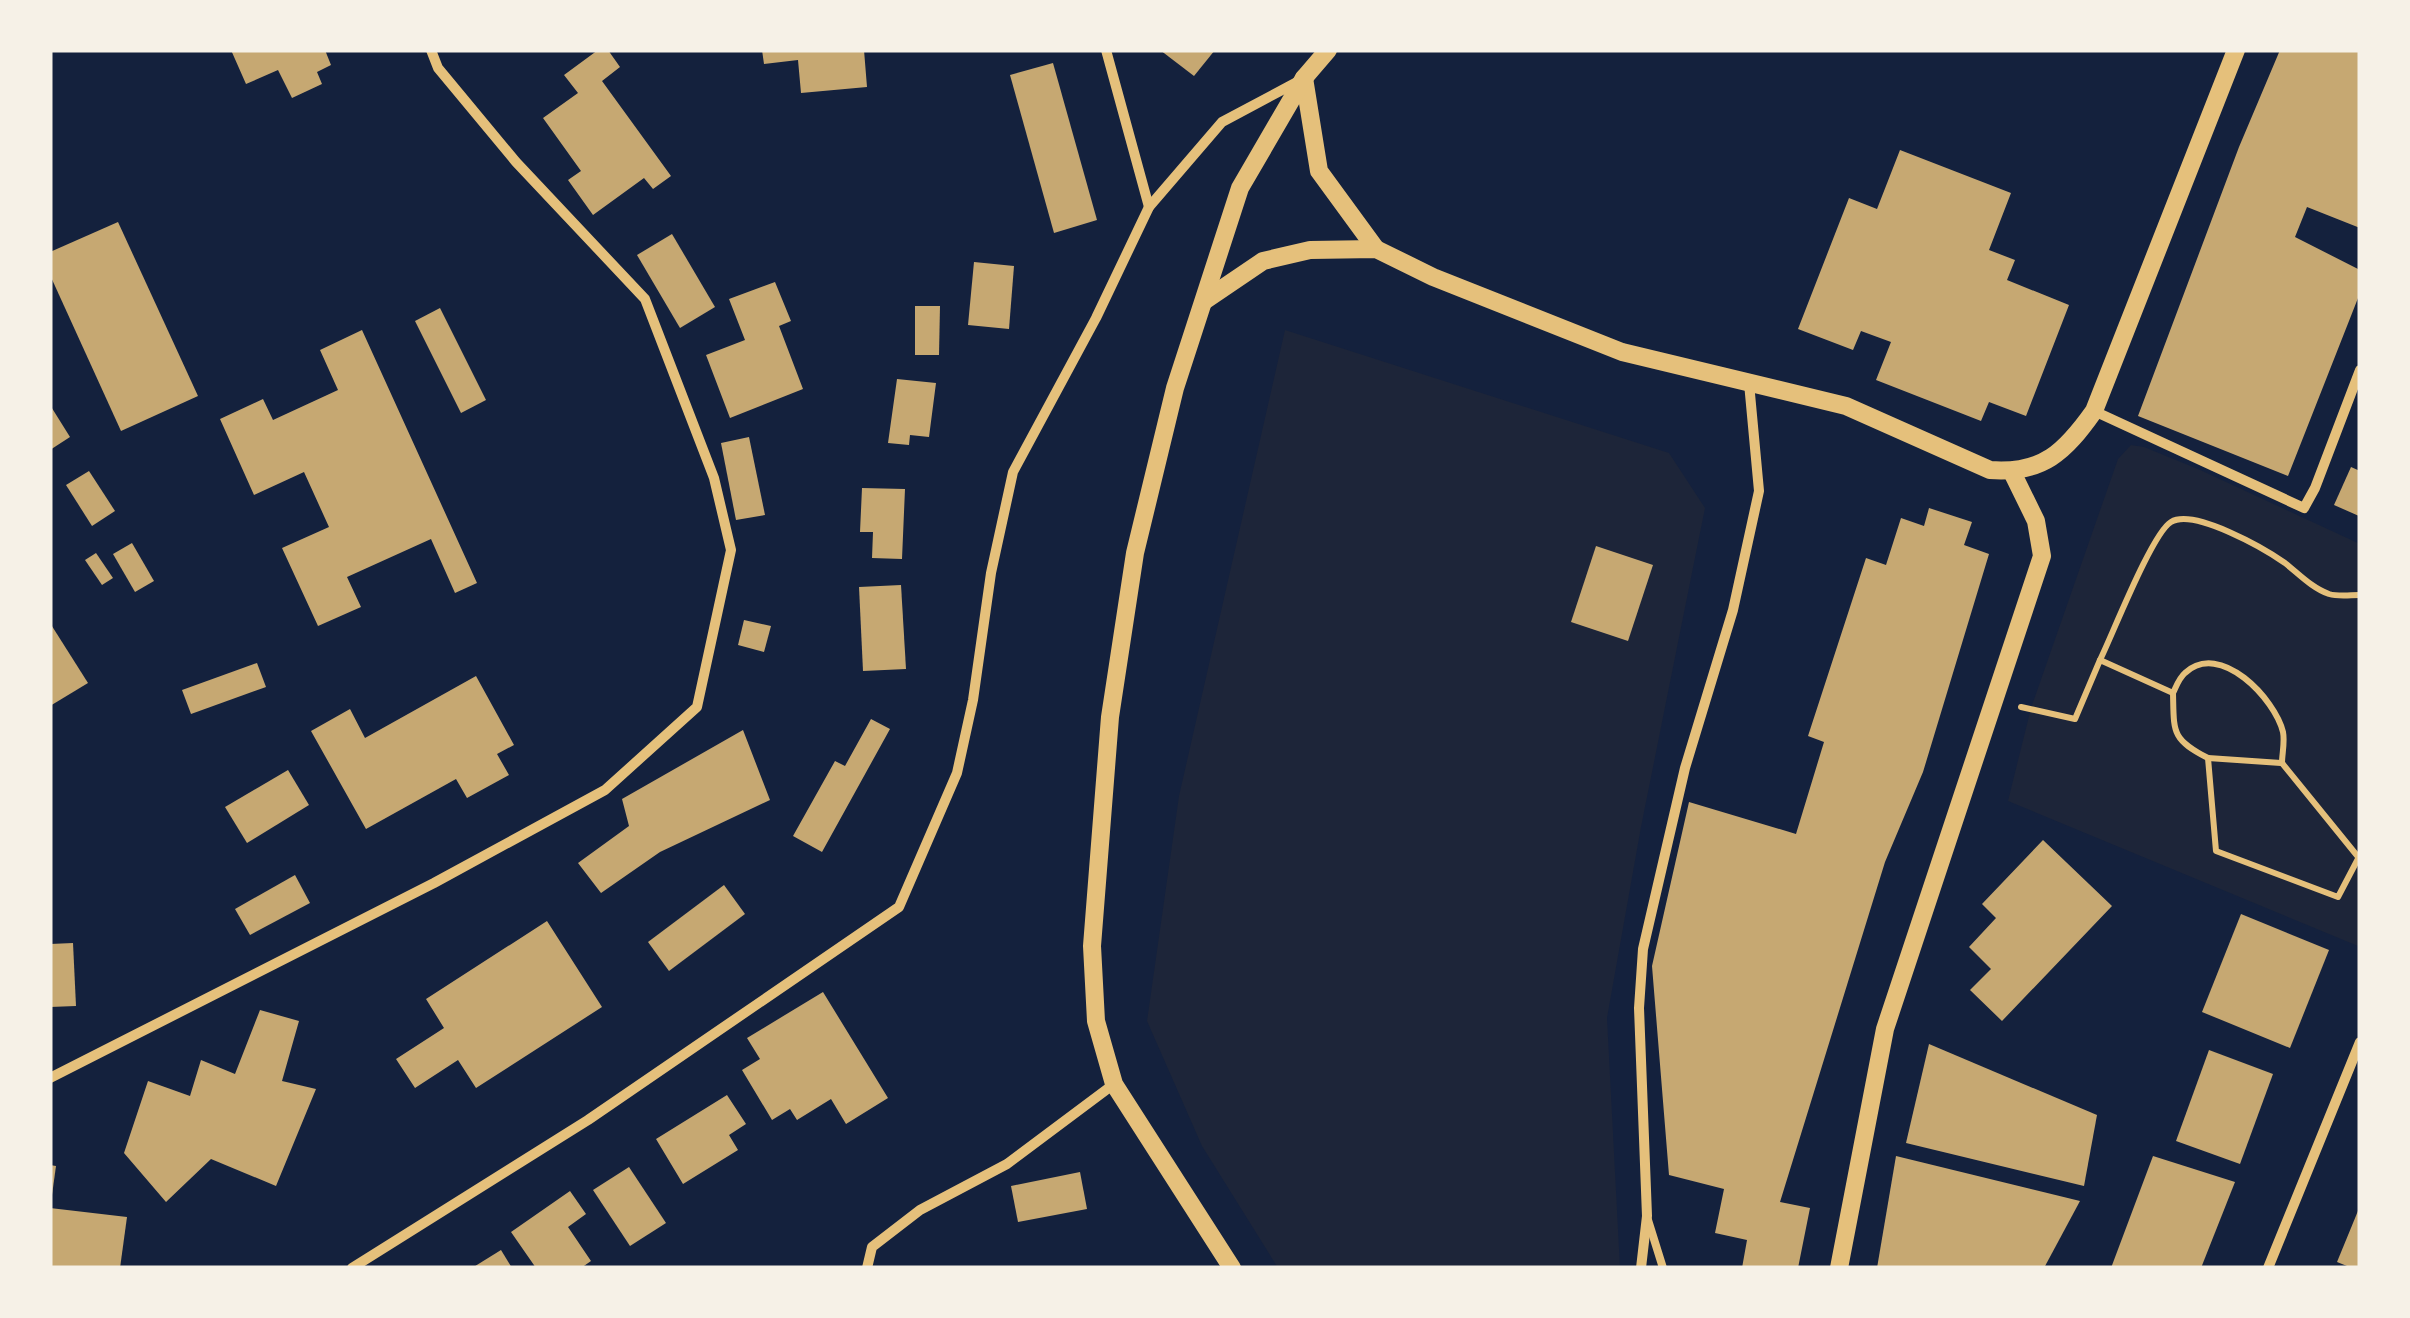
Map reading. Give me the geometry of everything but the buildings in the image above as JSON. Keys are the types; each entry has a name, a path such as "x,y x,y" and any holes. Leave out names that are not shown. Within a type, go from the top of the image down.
{"street":[{"path":"50,1078 417,892 605,790 697,708 732,550 714,478 645,299 516,162 438,68 432,50"},
{"path":"1106,50 1149,206"},
{"path":"1232,1268 1114,1084 1096,1021 1092,946 1110,717 1135,553 1175,388 1240,188 1304,78 1328,50"},
{"path":"1304,78 1319,172 1376,249 1433,278 1622,352 1846,406 1990,470 2012,472 2048,460 2076,437 2094,412 2236,50"},
{"path":"352,1268 588,1120 899,908 957,773 973,700 990,572 1013,472 1096,318 1149,206 1222,122 1304,78"},
{"path":"1204,301 1263,261 1310,250 1376,249"},
{"path":"2094,412 2304,508 2360,370"},
{"path":"1641,1268 1647,1216 1639,1008 1644,949 1685,768 1733,610 1759,492 1749,384"},
{"path":"1839,1268 1885,1028 2042,556 2036,521 2012,472"},
{"path":"2268,1268 2360,1042"},
{"path":"868,1268 872,1247 920,1210 1007,1164 1114,1084"}],"lane":[{"path":"1647,1216 1663,1268"}],"path":[{"path":"1992,704 2075,719 2154,544 2170,522 2182,520 2216,528 2262,548 2333,596 2360,594"},
{"path":"2100,660 2173,693"},
{"path":"2208,758 2216,851 2338,898 2360,857 2282,764 2284,734 2271,703 2252,682 2227,668 2205,665 2183,674 2173,693 2177,734 2184,745 2208,758 2282,764"}],"shaded area":[{"path":"1285,330 1669,453 1705,508 1607,1018 1620,1268 1278,1268 1202,1146 1147,1021 1179,796"},
{"path":"2131,445 2198,469 2360,544 2358,946 2008,801 2031,708 2118,459"}]}
